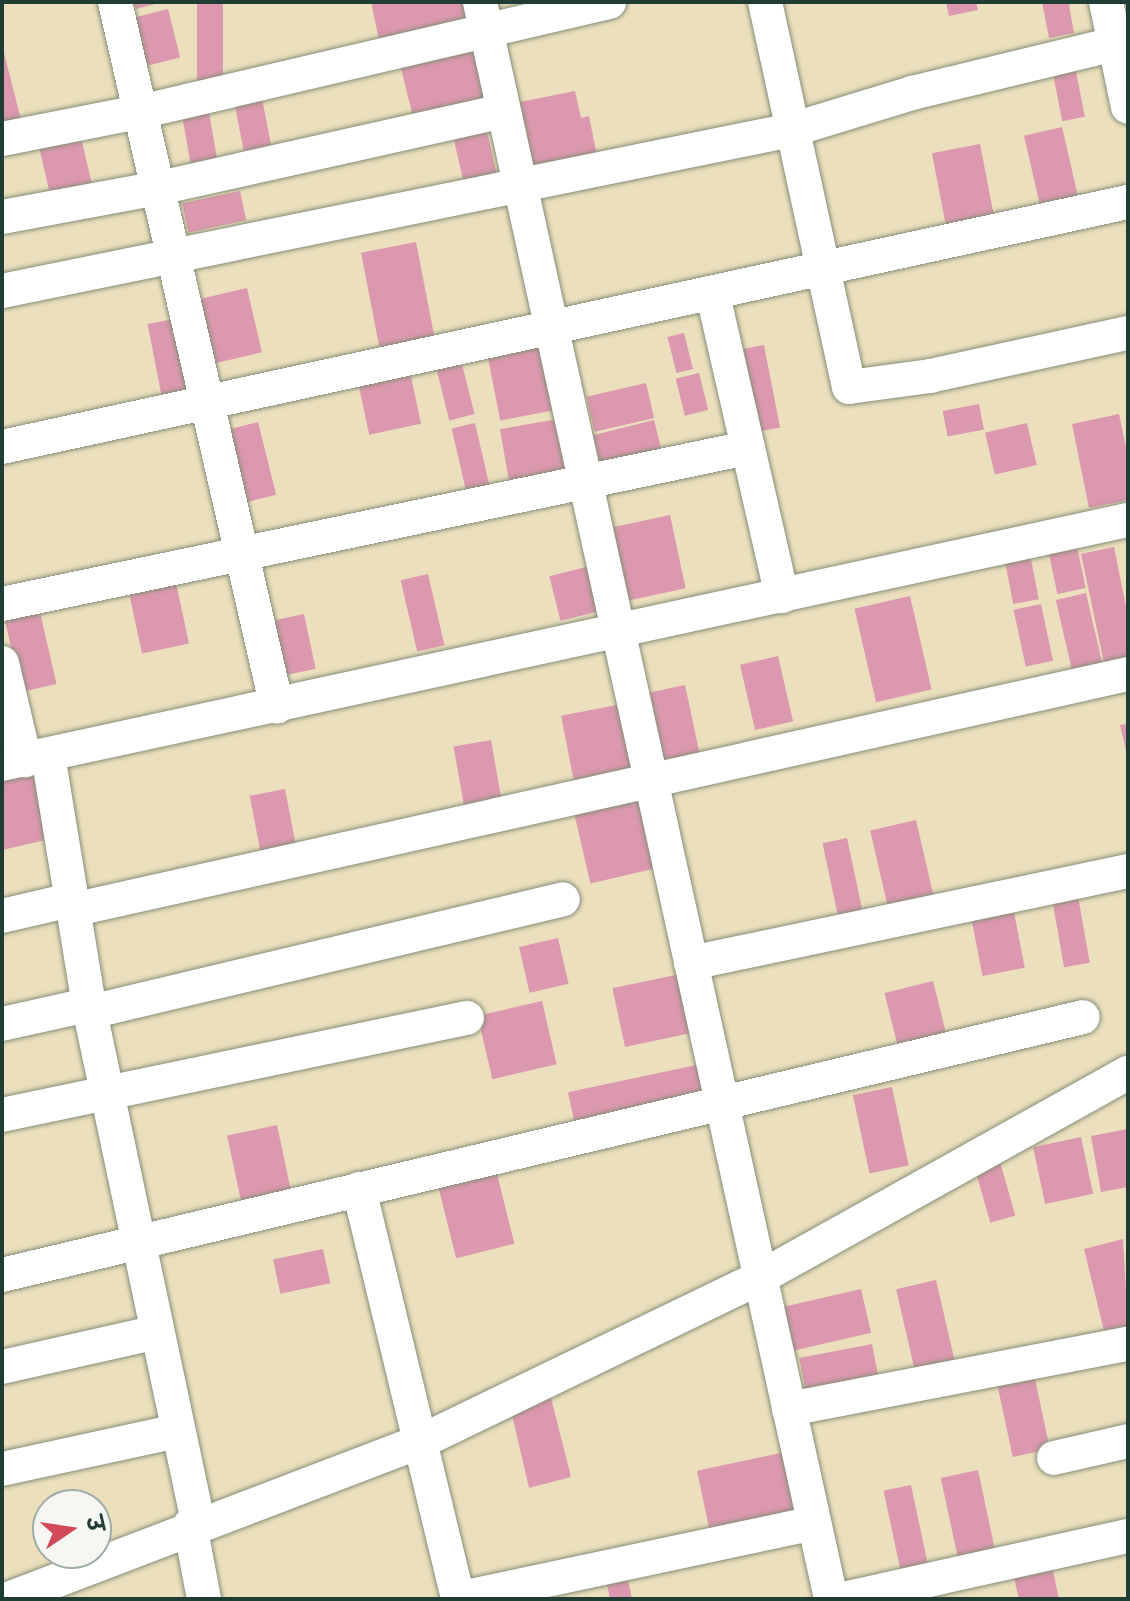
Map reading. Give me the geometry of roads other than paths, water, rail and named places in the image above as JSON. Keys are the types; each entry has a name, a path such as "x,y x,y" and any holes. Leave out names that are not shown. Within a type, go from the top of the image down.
{"street":[{"path":"115,2 144,111 277,707"},
{"path":"2,139 144,111 483,15 609,2"},
{"path":"765,2 820,272 845,381 853,390 1128,333"},
{"path":"1106,2 1128,107"},
{"path":"483,15 831,1599"},
{"path":"2,291 791,130 912,93 1115,44"},
{"path":"2,217 159,188 504,111"},
{"path":"2,447 820,272 1128,202"},
{"path":"713,295 782,596"},
{"path":"2,604 747,448"},
{"path":"25,760 1128,520"},
{"path":"2,916 72,905 651,782 1128,674"},
{"path":"4,678 25,760 72,905 89,1009 178,1431 204,1599"},
{"path":"691,963 1128,871"},
{"path":"2,1024 89,1009 563,899"},
{"path":"2,1275 138,1240 723,1106 1083,1017"},
{"path":"2,1115 108,1097 467,1018"},
{"path":"8,1599 194,1524 422,1441 761,1277 1128,1073"},
{"path":"359,1189 422,1441 457,1599 814,1523"},
{"path":"2,1367 157,1332"},
{"path":"789,1409 1128,1344"},
{"path":"2,1469 178,1431"},
{"path":"1054,1458 1128,1441"},
{"path":"843,1599 1128,1536"}]}
